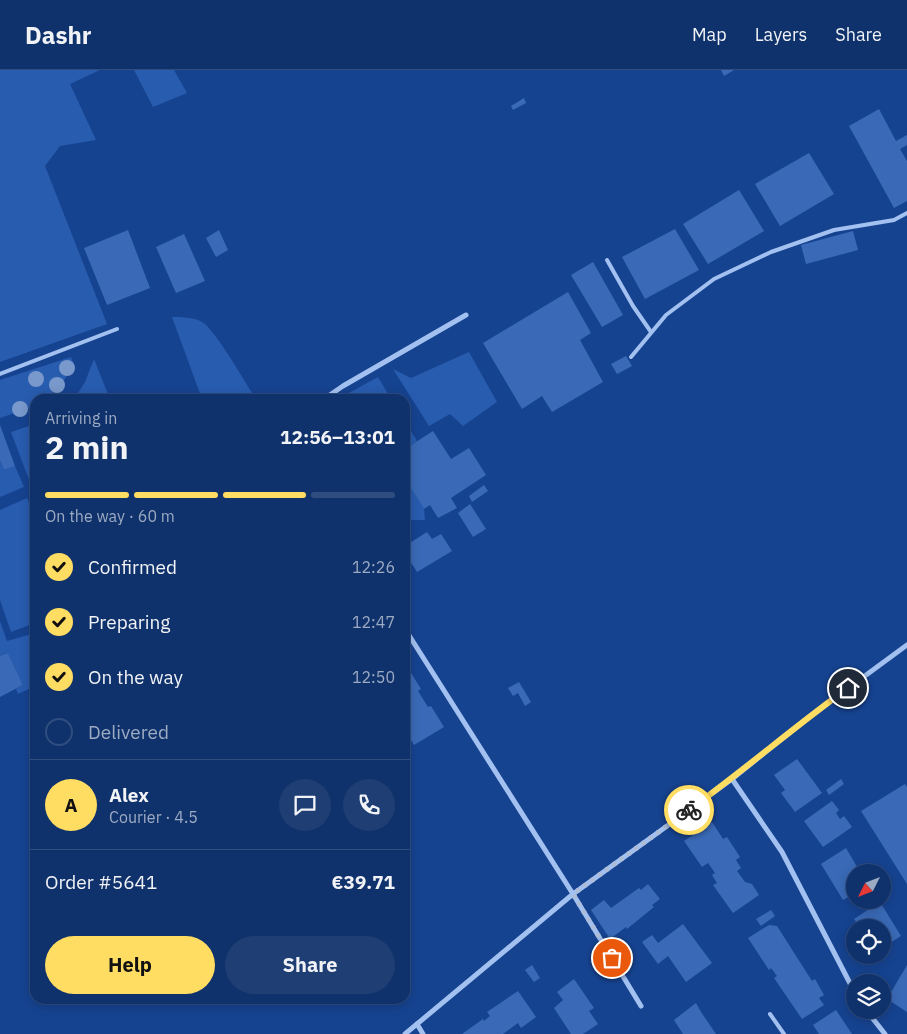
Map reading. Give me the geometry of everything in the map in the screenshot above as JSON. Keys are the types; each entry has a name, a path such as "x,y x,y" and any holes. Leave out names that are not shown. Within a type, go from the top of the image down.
{"street":[{"path":"331,394 466,315"},
{"path":"410,637 573,894 641,1006"},
{"path":"405,1034 573,894 732,779 810,716 907,645"},
{"path":"732,779 782,852 846,975"},
{"path":"873,1019 885,1034"},
{"path":"417,1024 423,1034"}],"lane":[{"path":"630,357 666,315 714,279 771,252 834,230 894,220 907,212"},
{"path":"607,260 633,306 651,332"},
{"path":"0,374 117,329"},
{"path":"770,1014 784,1034"}],"shaded area":[{"path":"0,70 100,70 70,84 96,140 60,146 45,166 107,324 0,362"},
{"path":"134,70 174,70 187,93 153,107"},
{"path":"172,317 195,319 208,327 222,345 253,394 200,394"},
{"path":"469,352 497,402 463,426 450,414 429,426 393,369 411,378"},
{"path":"71,357 74,365 54,392 51,394 30,394 30,408 0,418 0,380"},
{"path":"94,359 108,394 77,394 85,382"},
{"path":"378,377 388,394 347,394"},
{"path":"30,426 30,482 11,432"},
{"path":"410,429 417,441 410,446"},
{"path":"0,460 4,470 15,466 24,487 0,497"},
{"path":"410,487 424,509 425,520 410,520"},
{"path":"27,498 30,505 30,625 11,632 0,600 0,510"},
{"path":"0,621 7,641 30,634 30,688 18,694 16,689 23,685 8,653 0,656"}],"building":[{"path":"721,70 734,70 724,76"},
{"path":"524,98 526,103 513,110 511,106"},
{"path":"879,109 896,141 907,135 907,145 900,149 907,161 907,201 894,208 849,126"},
{"path":"809,153 834,194 780,226 755,184"},
{"path":"739,190 764,231 708,264 683,224"},
{"path":"675,229 699,270 645,299 622,257"},
{"path":"128,230 150,288 107,305 84,248"},
{"path":"219,230 228,250 216,257 206,238"},
{"path":"853,231 858,250 806,264 801,245"},
{"path":"184,234 205,281 176,293 156,247"},
{"path":"593,262 623,315 602,327 571,275"},
{"path":"568,292 591,333 580,340 603,382 552,412 542,396 522,409 483,343"},
{"path":"626,356 632,366 617,374 611,364"},
{"path":"0,425 15,466 4,470 0,460"},
{"path":"433,431 451,459 469,448 486,475 451,498 457,508 438,518 430,505 424,509 410,487 410,446"},
{"path":"484,485 488,491 472,502 469,496"},
{"path":"470,504 486,529 473,537 458,513"},
{"path":"427,532 432,539 441,534 452,551 417,572 410,561 410,543"},
{"path":"8,653 23,685 0,697 0,656"},
{"path":"410,671 421,689 418,691 428,707 431,706 444,727 414,745 410,738"},
{"path":"519,682 531,702 525,706 518,693 513,696 508,688"},
{"path":"797,759 822,793 795,812 781,793 785,790 774,775"},
{"path":"841,779 844,784 829,795 826,790"},
{"path":"905,784 907,787 907,884 861,811"},
{"path":"832,801 839,810 836,813 840,819 844,816 852,827 823,847 804,821"},
{"path":"712,822 723,839 727,837 740,857 736,860 741,868 737,871 745,882 752,884 759,895 733,913 713,885 717,883 712,875 715,873 708,863 702,867 684,841"},
{"path":"846,848 855,864 846,864 846,898 843,900 821,864"},
{"path":"648,884 660,899 652,905 654,907 627,929 626,927 610,939 591,910 604,900 611,908 639,888 641,890"},
{"path":"869,909 884,909 890,919 854,919"},
{"path":"771,910 775,916 761,926 756,919"},
{"path":"891,920 901,936 891,942"},
{"path":"683,924 712,963 686,982 668,956 658,964 642,942 652,935 658,943"},
{"path":"769,925 777,926 812,981 815,979 824,995 819,998 824,1005 802,1019 774,978 777,976 771,968 769,970 748,938"},
{"path":"532,965 540,978 534,982 525,970"},
{"path":"907,965 907,1012 891,1002 891,992"},
{"path":"574,979 594,1008 589,1011 598,1024 583,1034 571,1034 554,1008 563,1000 557,992"},
{"path":"518,991 536,1017 521,1028 518,1023 503,1034 462,1034 483,1019 484,1021 490,1016 487,1012"},
{"path":"696,1003 716,1034 683,1034 674,1020"},
{"path":"836,1010 852,1034 819,1034 813,1025"}],"way so far":[{"path":"612,958 573,894 689,810"}],"route":[{"path":"689,810 732,779 848,688"}]}
